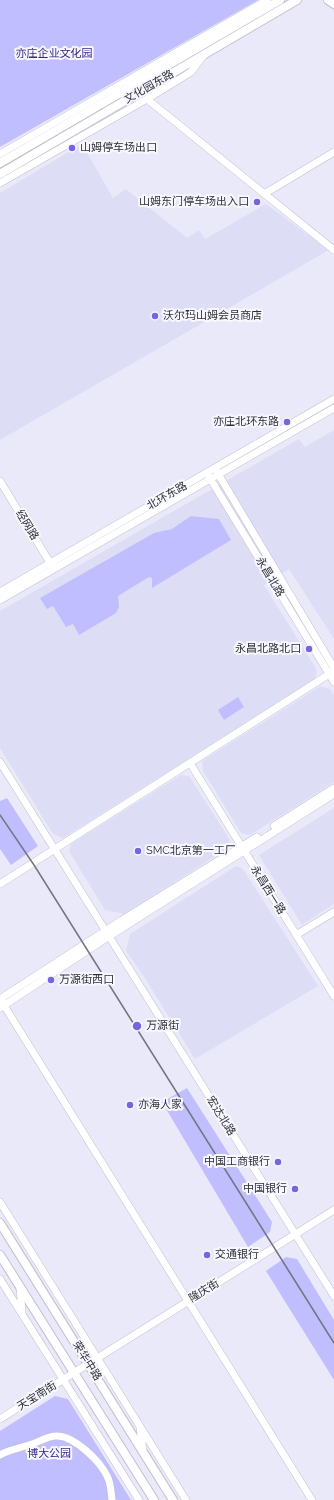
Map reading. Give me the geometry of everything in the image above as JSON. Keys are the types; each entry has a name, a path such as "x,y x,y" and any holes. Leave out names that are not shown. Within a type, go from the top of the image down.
{"main road":[{"name":"文化园东路","path":"0,163 280,0"},
{"name":"文化园东路","path":"0,174 297,0"},
{"path":"328,0 334,4"},
{"name":"荣华中路","path":"0,1223 173,1500"},
{"name":"荣华中路","path":"0,1255 154,1500"}],"street":[{"path":"0,154 267,0"},
{"path":"0,183 147,99 191,72 204,55"},
{"path":"147,99 334,250"},
{"path":"264,194 334,152"},
{"name":"北环东路","path":"217,472 334,399"},
{"name":"北环东路","path":"0,592 52,566 209,476 334,408"},
{"name":"永昌北路","path":"217,472 332,671 334,682"},
{"name":"永昌北路","path":"209,476 332,671"},
{"name":"经网路","path":"0,481 52,566"},
{"name":"北环东路","path":"0,600 52,566"},
{"path":"0,884 332,671"},
{"name":"宏达北路","path":"0,762 106,934 334,1296"},
{"name":"永昌西一路","path":"190,763 334,996"},
{"path":"242,849 334,788"},
{"path":"312,1500 1,1002 242,849 334,794"},
{"path":"296,935 334,912"},
{"path":"0,1202 186,1500"},
{"name":"隆庆街","path":"74,1372 334,1210"},
{"path":"0,1279 139,1500"},
{"path":"20,1286 22,1314"},
{"name":"天宝南街","path":"0,1419 74,1372"},
{"path":"140,1425 143,1451"},
{"path":"0,1455 8,1450 32,1444 52,1436 66,1437 80,1446 101,1467 110,1483 112,1500"}],"shaded area":[{"path":"82,144 113,198 126,189 187,238 199,230 205,239 266,204 329,250 0,440 0,193"},
{"path":"334,430 334,639 289,569 264,585 317,670 315,679 63,838 53,834 0,748 0,611 299,439 305,447"},
{"path":"321,686 330,689 334,695 334,782 250,835 241,833 203,771 202,761"},
{"name":"SMC北京第一工厂","path":"181,775 189,776 230,840 228,848 124,914 105,910 69,851 71,844"},
{"path":"334,808 334,904 302,925 259,855"},
{"path":"236,866 243,869 318,986 195,1059 141,972 126,951 130,934"}],"green space":[{"name":"亦庄企业文化园","path":"0,0 258,0 0,147"},
{"path":"191,516 219,519 231,540 152,588 152,578 149,577 118,596 119,607 116,613 79,635 73,624 66,627 53,606 47,609 40,598 154,533 172,529"},
{"path":"238,697 244,707 224,720 218,710"},
{"path":"7,798 38,846 11,865 0,849 0,801"},
{"path":"187,1088 272,1222 270,1232 248,1247 162,1102"},
{"path":"286,1257 297,1259 334,1320 334,1380 266,1271"},
{"name":"博大公园","path":"55,1396 68,1399 131,1500 0,1500 0,1431"}],"railway":[{"path":"0,815 34,865 334,1343"}],"place":[{"name":"山姆停车场出口","path":"72,148"},
{"name":"山姆东门停车场出入口","path":"257,202"},
{"name":"沃尔玛山姆会员商店","path":"155,316"},
{"name":"亦庄北环东路","path":"287,422"},
{"name":"永昌北路北口","path":"309,649"},
{"name":"SMC北京第一工厂","path":"138,851"},
{"name":"万源街西口","path":"51,980"},
{"name":"万源街","path":"137,1026"},
{"name":"亦海人家","path":"130,1105"},
{"name":"中国工商银行","path":"278,1162"},
{"name":"中国银行","path":"295,1189"},
{"name":"交通银行","path":"207,1255"}]}
